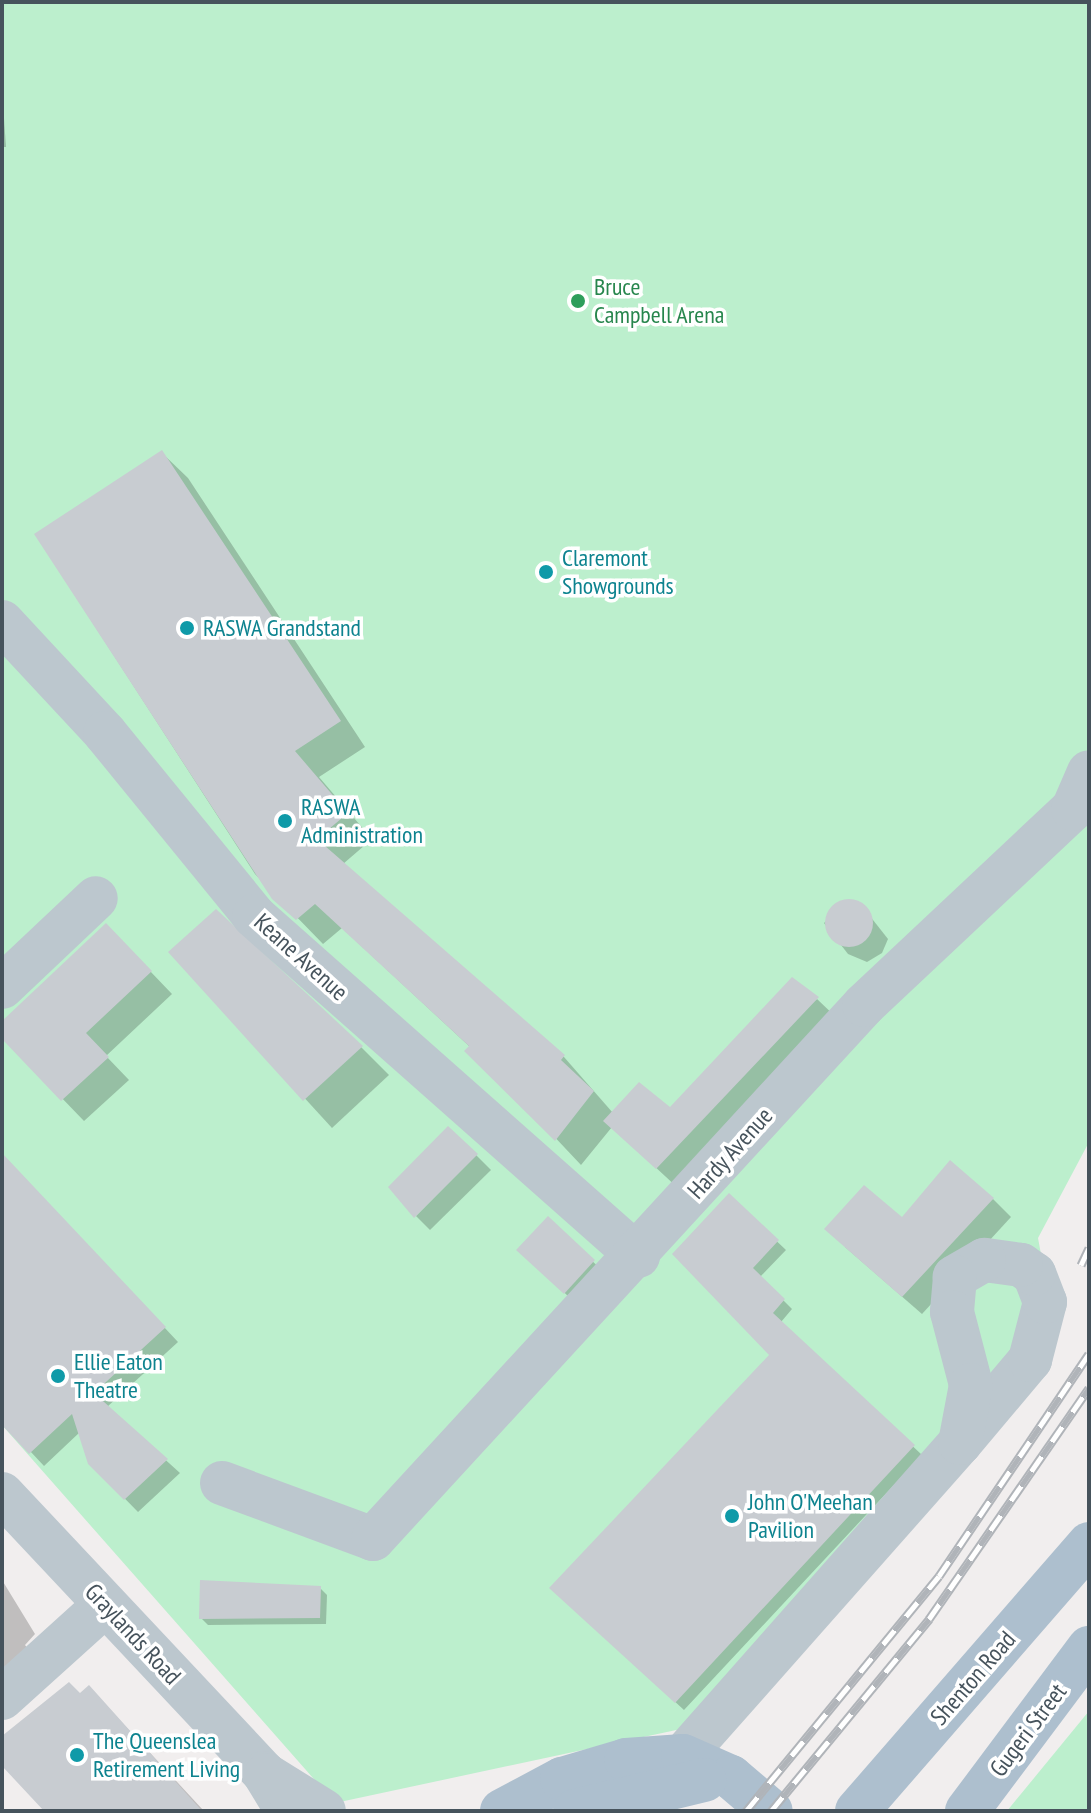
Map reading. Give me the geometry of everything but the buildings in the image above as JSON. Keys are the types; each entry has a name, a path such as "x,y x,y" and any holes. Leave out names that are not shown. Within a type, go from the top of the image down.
{"main road":[{"name":"Shenton Road","path":"857,1811 1089,1544"},
{"name":"Gugeri Street","path":"967,1811 1089,1648"},
{"path":"502,1811 562,1779 626,1760 683,1756 731,1777 771,1811"},
{"path":"575,1811 632,1792 731,1777"}],"street":[{"name":"Keane Avenue","path":"2,622 105,733 254,916 638,1256"},
{"name":"Hardy Avenue","path":"222,1483 373,1539 638,1256 864,1005 1073,809 1089,772"},
{"path":"2,987 96,898"},
{"path":"683,1756 960,1443"},
{"name":"Graylands Road","path":"2,1494 264,1773 287,1811"},
{"path":"2,1698 105,1605"},
{"name":"Graylands Road","path":"264,1773 324,1811"}],"green space":[{"name":"Claremont Showgrounds","path":"2,2 1089,2 1089,1142 1038,1238 1054,1325 709,1723 335,1803 2,1425"},
{"path":"1089,1711 1089,1811 1007,1811"}],"railway":[{"path":"1081,1265 1089,1248"},
{"path":"746,1811 939,1576 1089,1354"},
{"path":"771,1811 929,1619 1089,1388"}],"place":[{"name":"Bruce Campbell Arena","path":"578,301"},
{"name":"Claremont Showgrounds","path":"546,572"},
{"name":"RASWA Grandstand","path":"187,628"},
{"name":"RASWA Administration","path":"285,821"},
{"name":"Ellie Eaton Theatre","path":"58,1376"},
{"name":"John O'Meehan Pavilion","path":"732,1516"},
{"name":"The Queenslea Retirement Living","path":"77,1755"}]}
